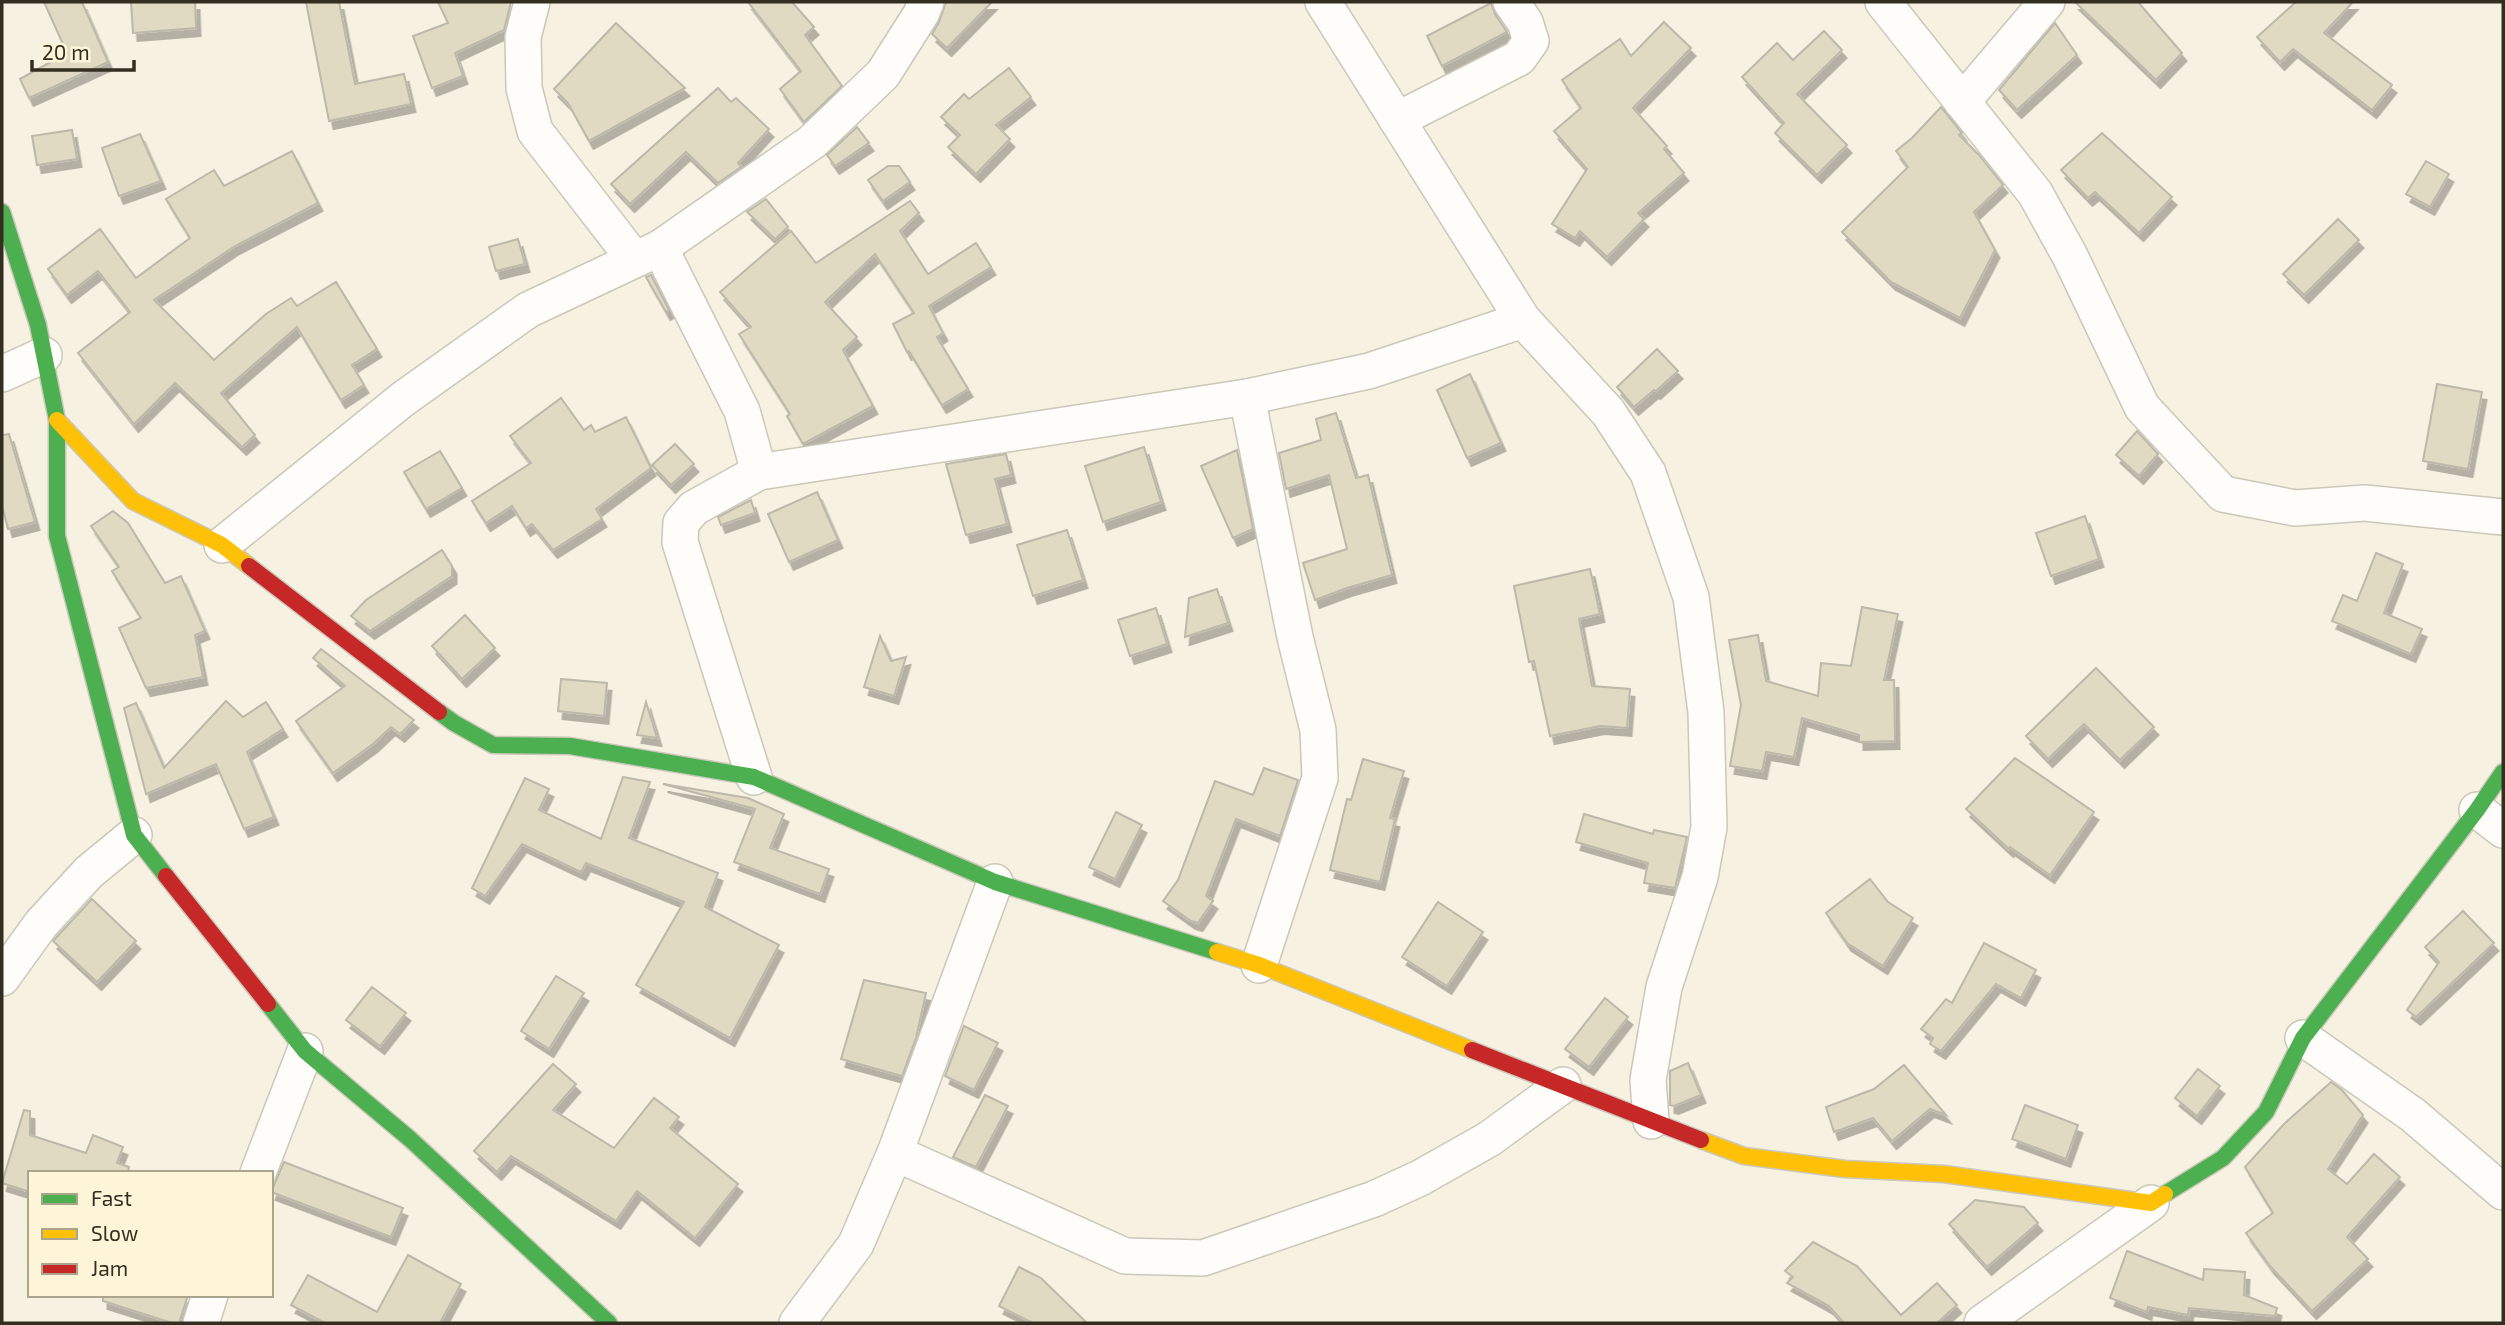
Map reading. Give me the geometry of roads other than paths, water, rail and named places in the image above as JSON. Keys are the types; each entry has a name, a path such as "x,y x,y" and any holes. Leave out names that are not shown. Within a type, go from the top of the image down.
{"street":[{"path":"533,2 523,37 524,88 534,131 647,253 742,411 760,472"},
{"path":"222,545 403,399 528,310 647,253 812,142 883,74 926,2"},
{"path":"1323,2 1523,320 1608,412 1648,473 1691,597 1706,712 1709,827 1700,877 1664,987 1648,1080 1651,1121"},
{"path":"1398,120 1519,58 1531,41 1525,22 1511,2"},
{"path":"1883,2 2035,193 2070,256 2142,407 2224,494 2295,508 2365,503 2503,517"},
{"path":"1962,102 2047,2"},
{"path":"2,212 38,325 57,420 57,536 134,835 305,1051 410,1139 609,1323"},
{"path":"754,776 680,542 681,523 694,508 760,472 1247,397 1369,371 1523,320"},
{"path":"2,374 44,355"},
{"path":"1247,397 1295,637 1318,730 1320,778 1259,965"},
{"path":"57,420 133,500 222,545 454,723 494,745 570,746 754,776 995,882 1259,965 1744,1156 1845,1168 1944,1174 2151,1203"},
{"path":"1982,1323 2151,1203 2223,1158 2266,1112 2303,1038 2490,820 2503,772"},
{"path":"2,978 41,924 89,872 134,835"},
{"path":"797,1323 856,1244 895,1153 995,882"},
{"path":"2303,1038 2413,1115 2503,1192"},
{"path":"259,1171 305,1051"},
{"path":"895,1153 1125,1256 1203,1258 1374,1199 1420,1178 1489,1139 1563,1085"},
{"path":"201,1323 209,1297"}]}
